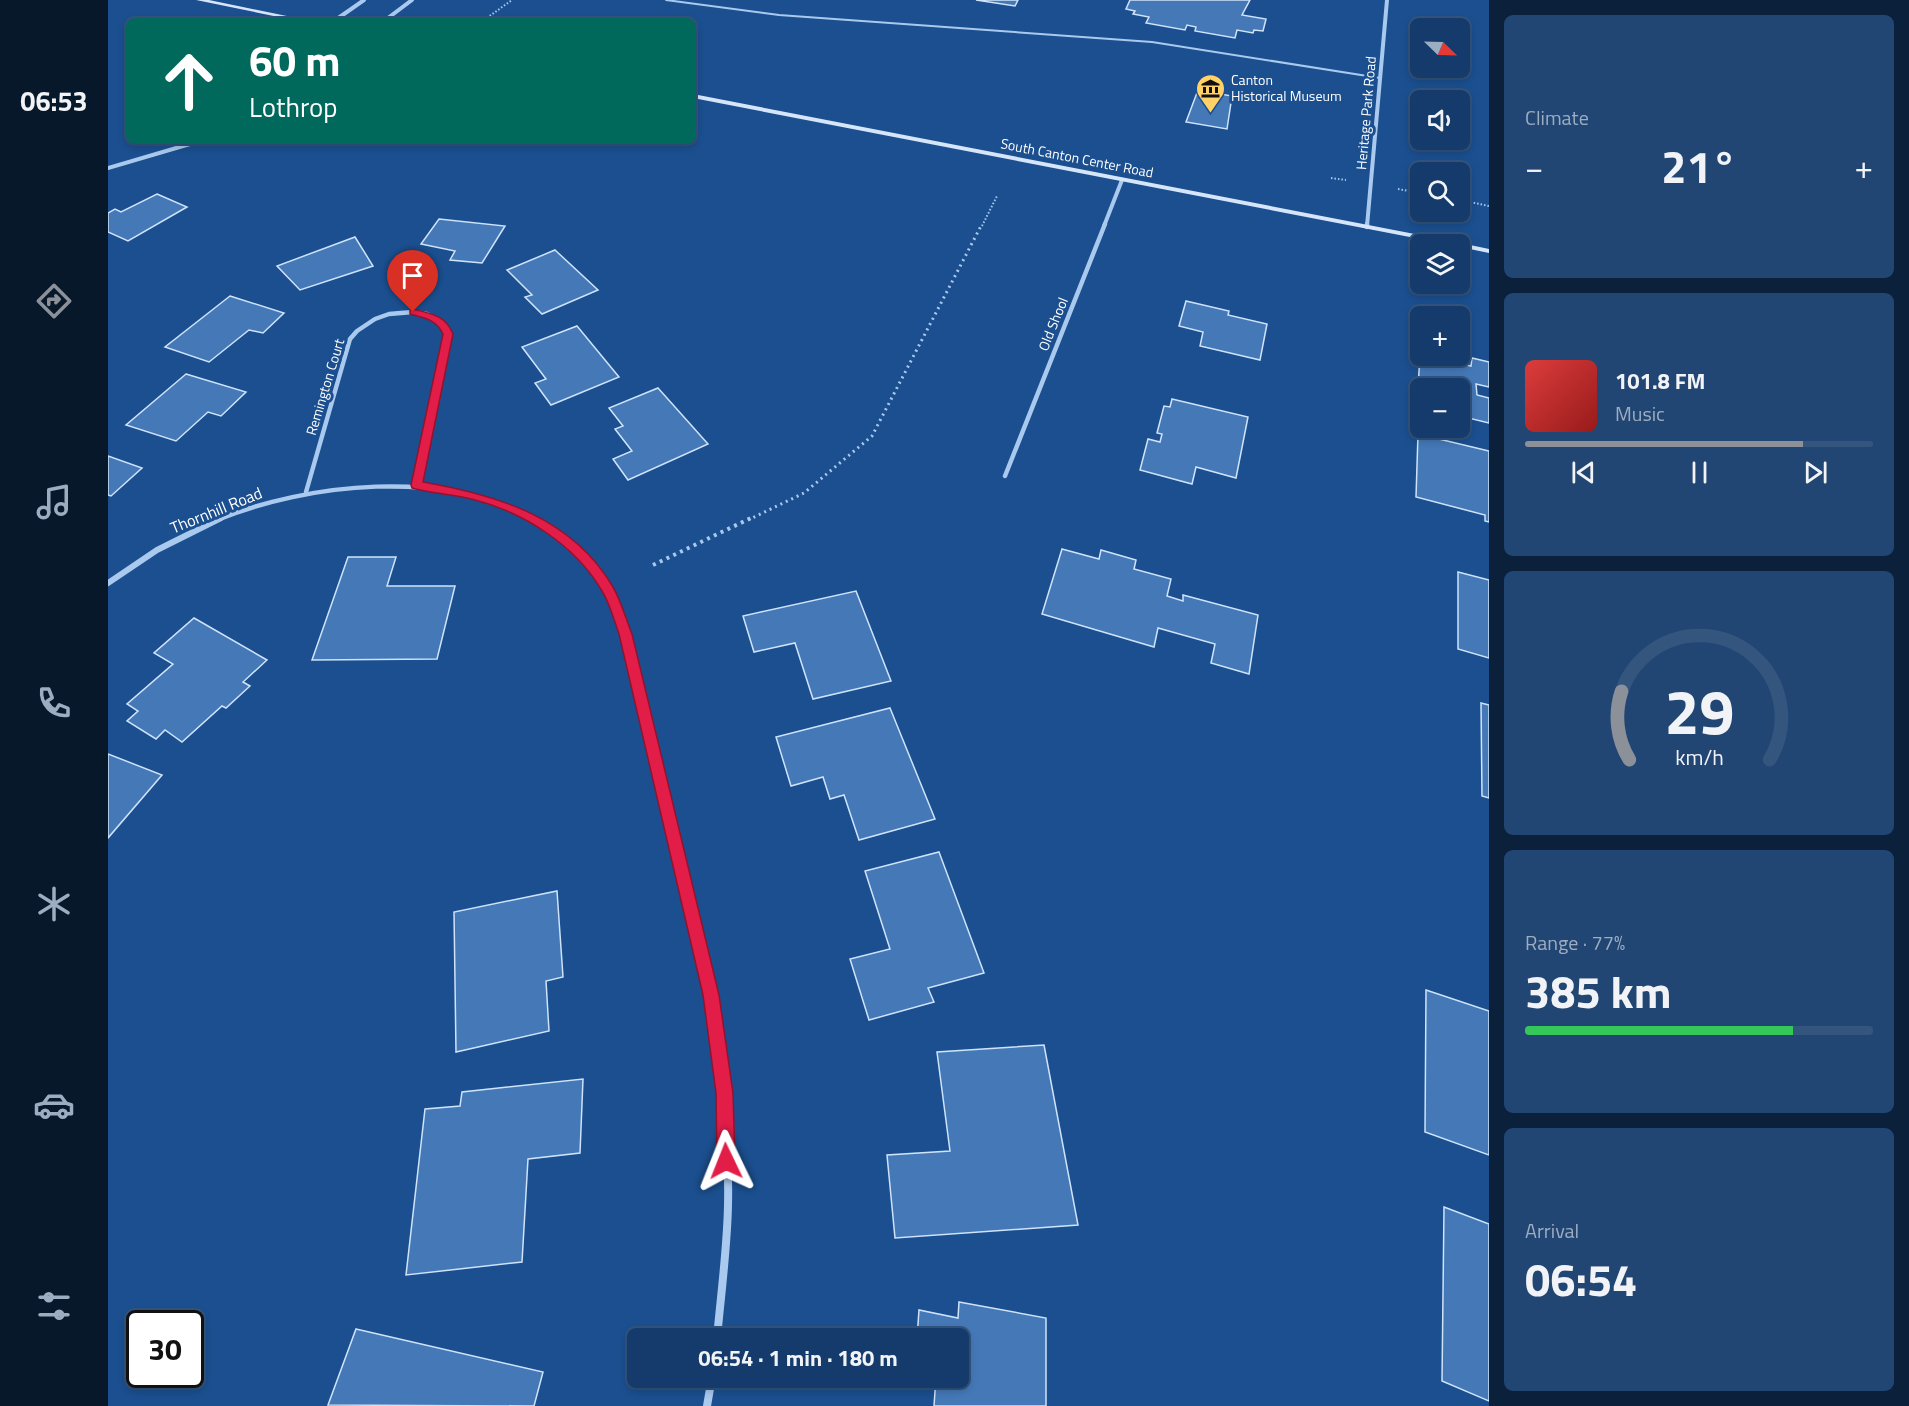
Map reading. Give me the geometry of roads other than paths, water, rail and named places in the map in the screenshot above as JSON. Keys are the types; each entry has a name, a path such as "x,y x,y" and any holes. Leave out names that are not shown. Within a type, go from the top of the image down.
{"main road":[{"path":"199,0 292,18"},
{"name":"South Canton Center Road","path":"696,97 1410,236"},
{"name":"South Canton Center Road","path":"1470,247 1489,251"}],"street":[{"path":"338,18 364,0"},
{"path":"388,18 412,0"},
{"name":"Heritage Park Road","path":"1367,227 1387,0"},
{"path":"108,168 190,144"},
{"name":"Old Shool","path":"1005,476 1122,180"},
{"name":"Remington Court","path":"306,492 350,339 375,319 402,312 435,318 443,323 448,334 417,485"},
{"name":"Thornhill Road","path":"108,583 129,567 188,533 247,508 306,492 417,485 476,495 533,519 572,546 608,589 626,634 711,995 724,1093 728,1206 718,1328"},
{"path":"707,1406 710,1388"}],"lane":[{"path":"666,0 796,16 1119,39 1240,54 1380,78"}],"place":[{"name":"Canton Historical Museum","path":"1210,114"}]}
